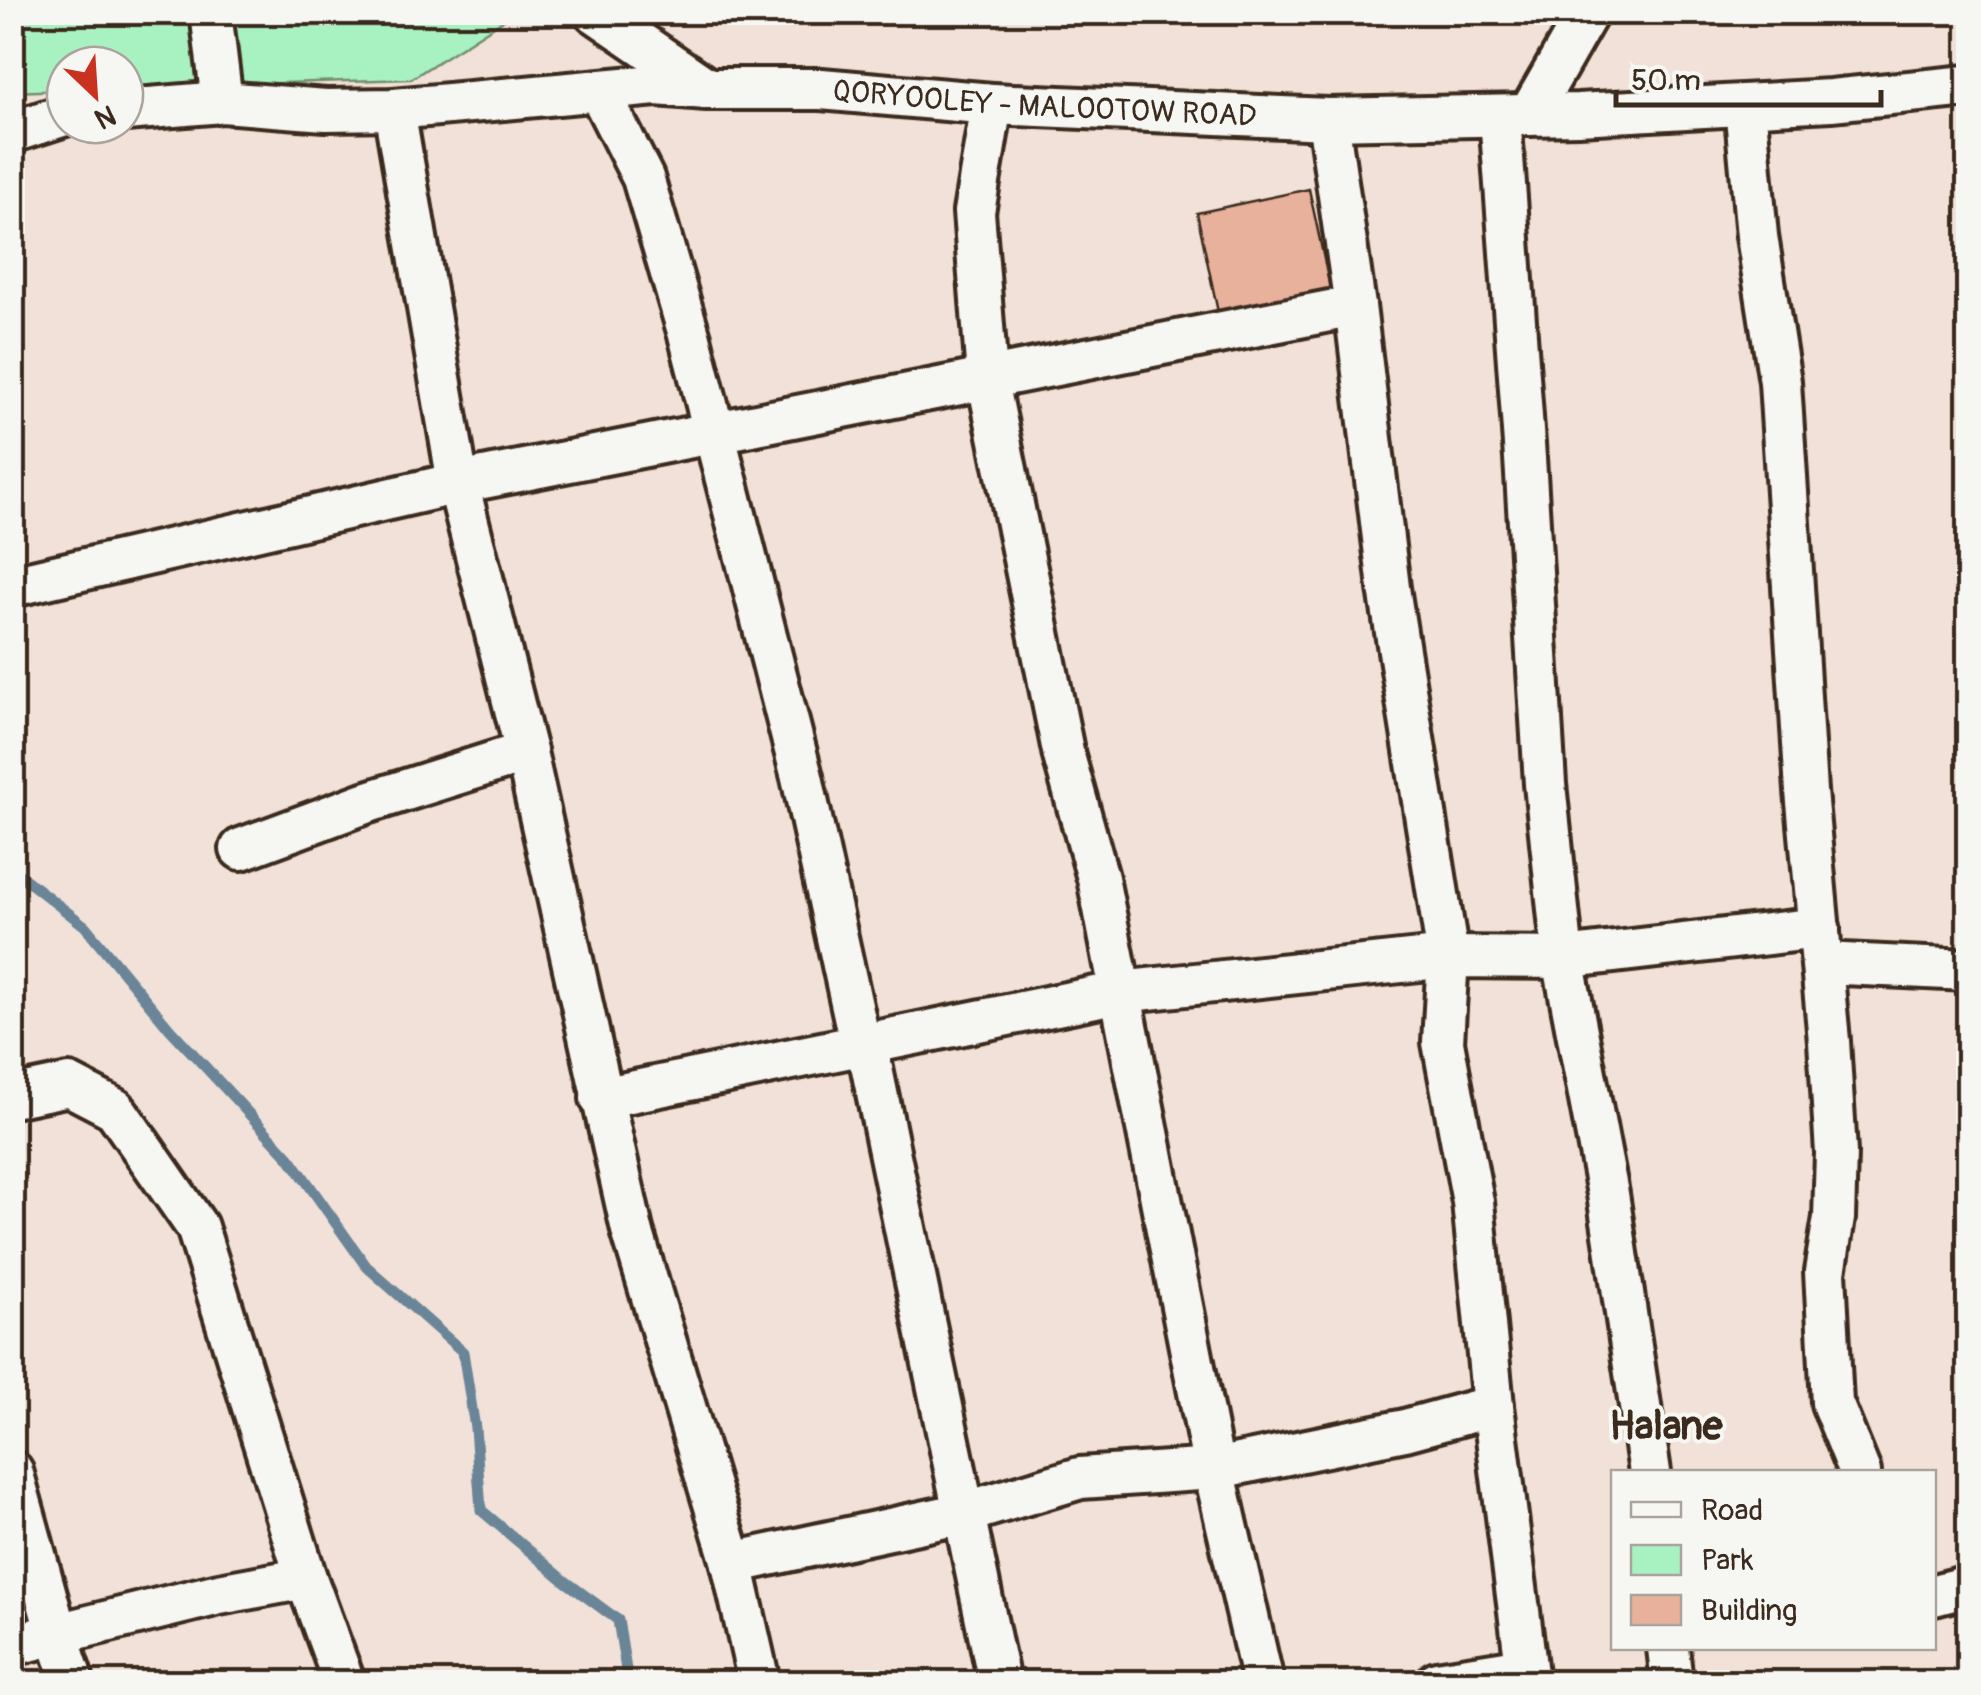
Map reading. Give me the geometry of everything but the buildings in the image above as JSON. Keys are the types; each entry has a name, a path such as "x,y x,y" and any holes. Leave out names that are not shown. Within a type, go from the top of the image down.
{"street":[{"path":"211,12 222,102"},
{"path":"595,12 707,89"},
{"path":"1588,12 1514,116 1526,458 1545,784 1563,958 1608,1194 1650,1470"},
{"name":"QORYOOLEY - MALOOTOW ROAD","path":"145,108 222,102 326,110 394,109 656,85 821,89 992,104 1328,119 1514,116 1745,104 1968,86"},
{"path":"599,91 643,178 715,430 802,777 860,1043 871,1064 999,1682"},
{"path":"992,104 974,212 987,376 1064,756 1098,878 1214,1469 1263,1682"},
{"path":"1745,104 1757,236 1780,382 1836,1153 1834,1218 1825,1272 1832,1403 1859,1470"},
{"path":"394,109 458,483 526,752 632,1230 732,1562 759,1682"},
{"path":"1328,119 1389,588 1448,956 1443,1042 1474,1202 1493,1406 1526,1676 1437,1682"},
{"path":"12,132 45,122"},
{"path":"12,586 458,483 1355,306"},
{"path":"241,849 365,803 526,752"},
{"path":"601,1098 1120,992 1448,956 1563,958 1820,946 1968,970"},
{"path":"12,1097 70,1085 115,1109 197,1227 306,1578 344,1682"},
{"path":"732,1562 964,1514 1080,1478 1214,1469 1405,1430 1493,1406"},
{"path":"12,1471 56,1634 73,1682"},
{"path":"12,1645 218,1594 306,1578"},
{"path":"1936,1594 1968,1586"},
{"path":"1668,1650 1672,1682"}],"green space":[{"path":"12,13 514,13 411,79 145,87 145,45 45,45 45,91 13,92"}],"waterway":[{"path":"12,869 85,926 170,1029 290,1158 366,1266 463,1352 475,1428 481,1510 618,1620 628,1682"}],"district":[{"name":"Halane","path":"1666,1426"}]}
